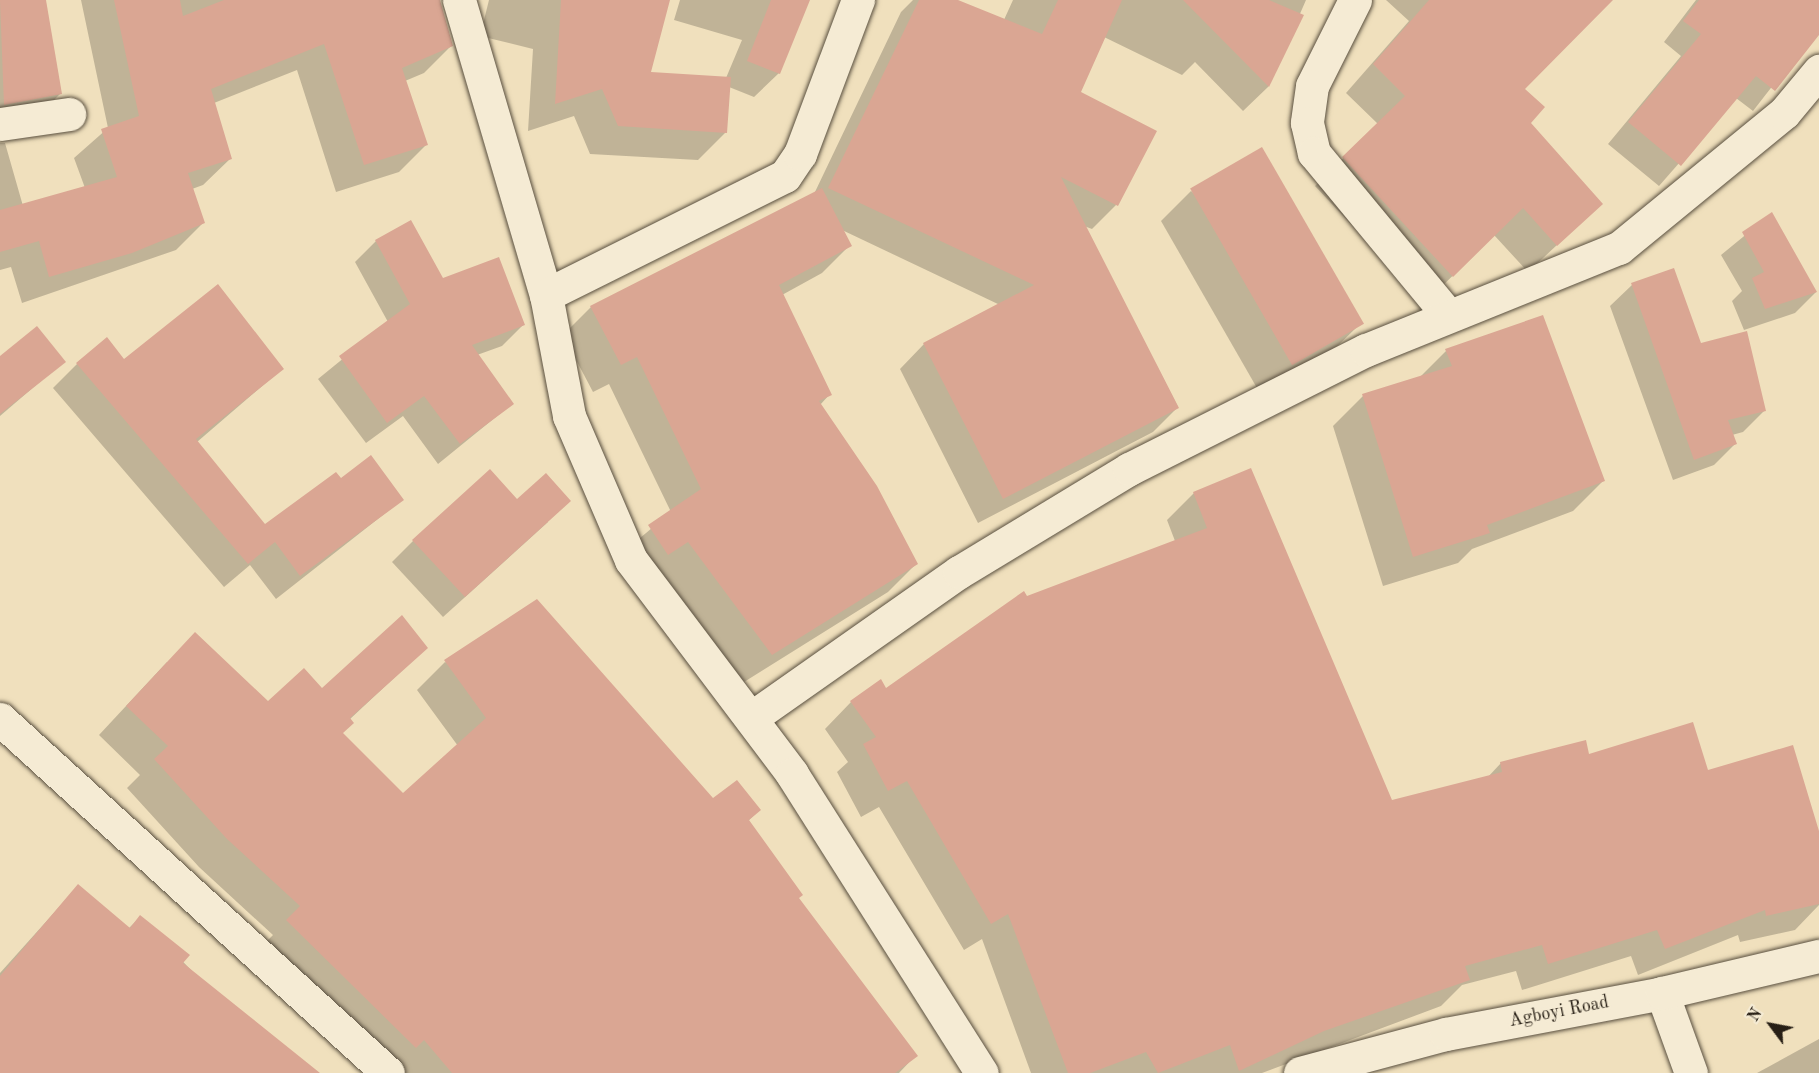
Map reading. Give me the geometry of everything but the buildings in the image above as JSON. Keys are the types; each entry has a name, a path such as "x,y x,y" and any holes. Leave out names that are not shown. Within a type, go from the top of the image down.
{"street":[{"path":"459,0 546,295 569,416 631,560 751,718 982,1073"},
{"path":"546,295 786,176 800,154 858,0"},
{"path":"1355,0 1312,86 1306,123 1314,153 1448,315"},
{"path":"751,718 959,572 1128,469 1272,392 1448,315 1619,248 1784,113 1819,71"},
{"path":"0,124 69,114"},
{"path":"0,719 388,1073"},
{"name":"Agboyi Road","path":"1300,1073 1446,1034 1662,993 1819,956"},
{"path":"1662,993 1691,1073"}]}
